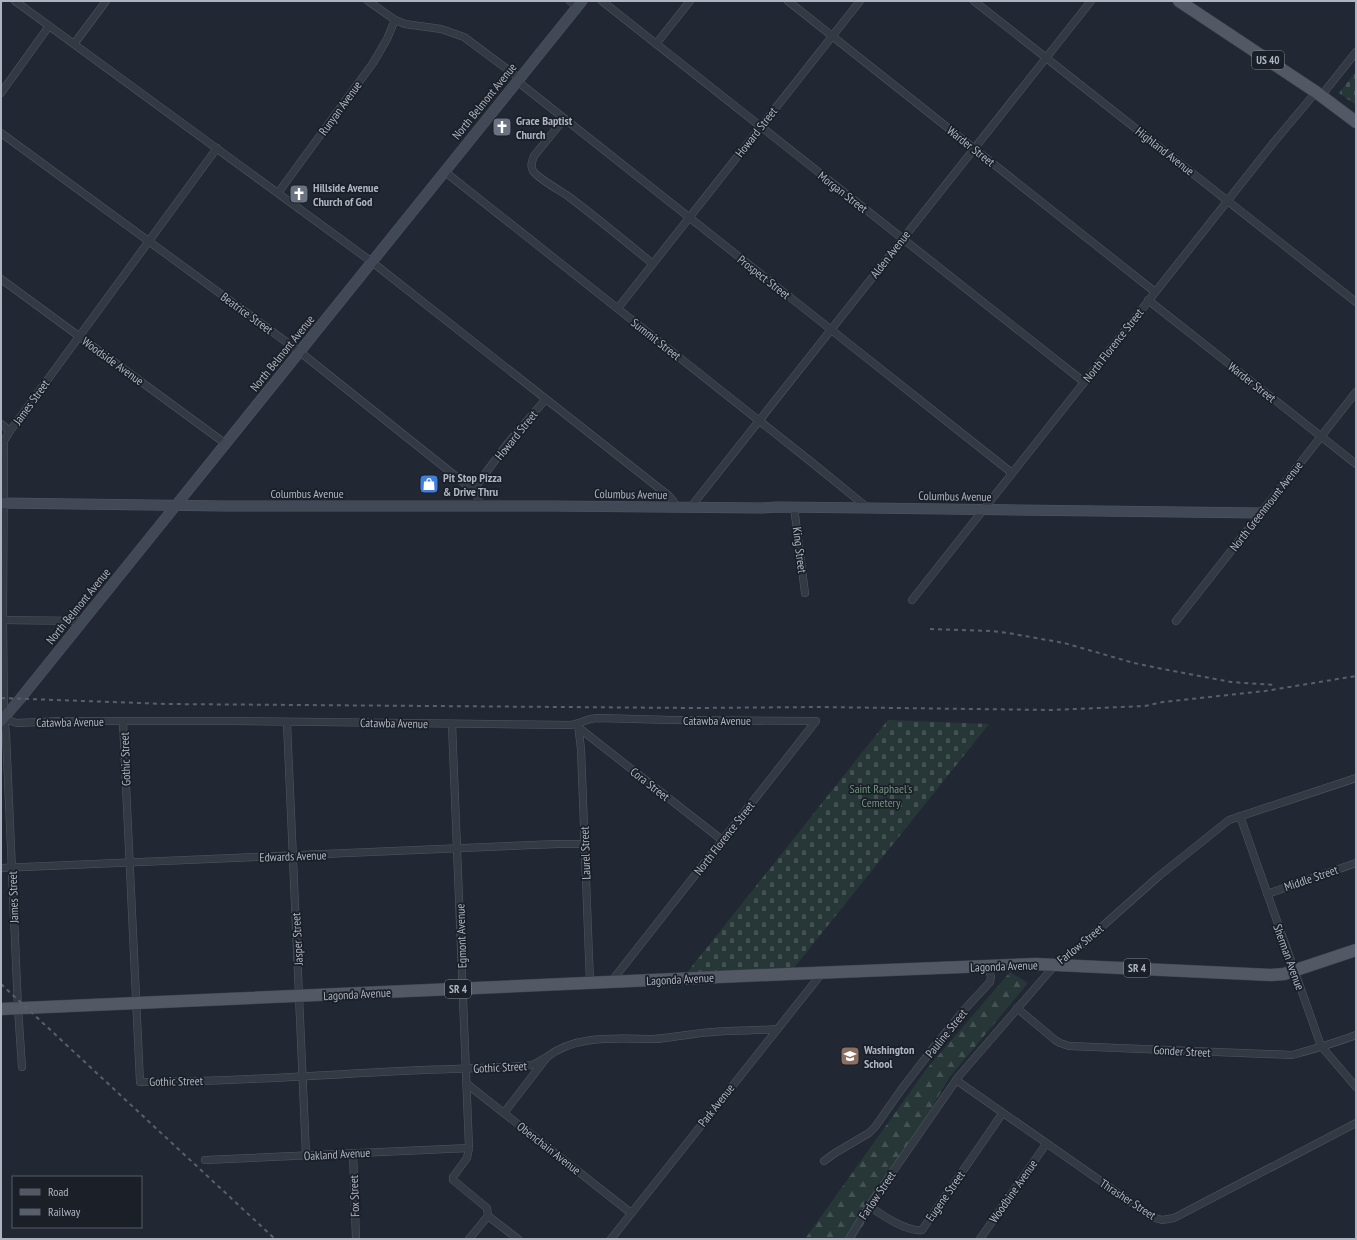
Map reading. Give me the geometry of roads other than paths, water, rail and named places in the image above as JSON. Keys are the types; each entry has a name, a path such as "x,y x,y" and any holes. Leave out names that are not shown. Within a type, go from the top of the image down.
{"main road":[{"name":"US 40","path":"1179,1 1318,94 1356,122"},
{"name":"Lagonda Avenue","path":"1,1009 822,972 1035,964 1272,975 1284,974 1356,950"}],"street":[{"path":"15,1 372,262 669,496 674,502 675,508"},
{"path":"74,44 106,1"},
{"name":"Prospect Street","path":"368,1 395,20 405,24 441,29 464,37 564,119 1012,473"},
{"name":"Morgan Street","path":"602,1 1084,382"},
{"path":"656,44 690,1"},
{"name":"Warder Street","path":"788,1 1155,292"},
{"name":"Howard Street","path":"618,308 860,1"},
{"name":"Highland Avenue","path":"974,1 1356,302"},
{"name":"Alden Avenue","path":"690,508 1091,1"},
{"name":"North Belmont Avenue","path":"2,720 300,352 576,3"},
{"name":"Runyan Avenue","path":"278,193 373,63 387,39 395,20"},
{"path":"1,93 49,26"},
{"name":"North Florence Street","path":"912,600 1148,300 1228,201 1318,94 1356,52"},
{"path":"564,119 534,156 531,162 533,171 653,264"},
{"name":"Beatrice Street","path":"1,133 300,352 473,490 477,496 480,507"},
{"name":"James Street","path":"22,1067 6,734 2,720 2,503 4,444 6,436 217,148"},
{"name":"Summit Street","path":"444,171 868,508"},
{"name":"Woodside Avenue","path":"1,279 226,444"},
{"name":"Warder Street","path":"1148,300 1356,464"},
{"name":"North Greenmount Avenue","path":"1176,620 1356,392"},
{"name":"Howard Street","path":"473,490 508,443 546,400"},
{"path":"1,424 10,431"},
{"name":"Columbus Avenue","path":"2,503 675,508 794,507 1261,513"},
{"name":"King Street","path":"794,507 805,593"},
{"path":"2,620 83,621"},
{"name":"Catawba Avenue","path":"2,720 16,723 62,721 235,721 287,723 578,726 587,720 598,718 783,720"},
{"name":"North Florence Street","path":"611,982 816,721 783,720"},
{"name":"Gothic Street","path":"124,722 135,1004 140,1082 186,1082 303,1077 533,1065 564,1047 595,1039 652,1039 713,1032 777,1029"},
{"name":"Jasper Street","path":"287,723 306,1155"},
{"name":"Egmont Avenue","path":"452,724 469,1148"},
{"name":"Cora Street","path":"578,726 722,840"},
{"name":"Laurel Street","path":"578,726 590,983"},
{"name":"Farlow Street","path":"849,1239 869,1206 956,1080 1016,1008 1055,965 1071,954 1159,876 1229,820 1356,778"},
{"name":"Sherman Avenue","path":"1240,816 1321,1046 1356,1087"},
{"name":"Edwards Avenue","path":"1,868 584,844"},
{"name":"Middle Street","path":"1267,894 1356,863"},
{"name":"Pauline Street","path":"824,1161 875,1127 934,1047 964,1010 990,982 991,977 988,966"},
{"name":"Park Avenue","path":"611,1239 822,972"},
{"name":"Gonder Street","path":"1016,1008 1054,1040 1069,1046 1283,1056 1292,1055 1321,1046 1331,1045 1356,1035"},
{"name":"Gothic Street","path":"504,1113 547,1057"},
{"name":"Thrasher Street","path":"956,1080 1002,1114 1152,1217 1162,1220 1168,1220 1188,1211 1356,1123"},
{"name":"Obenchain Avenue","path":"467,1084 631,1213"},
{"name":"Eugene Street","path":"869,1206 906,1228 916,1231 922,1230 1002,1114"},
{"name":"Woodbine Avenue","path":"980,1239 1046,1144"},
{"path":"469,1148 467,1158 453,1176 453,1180 487,1208 488,1216 470,1239"},
{"name":"Oakland Avenue","path":"205,1160 469,1148"},
{"name":"Fox Street","path":"353,1153 356,1239"},
{"path":"488,1216 518,1239"}],"railway":[{"path":"930,629 1008,633 1064,643 1153,667 1231,682 1275,685"},
{"path":"1,698 167,704 694,708 819,707 1051,710 1145,706 1163,702 1265,691 1356,676"},
{"path":"1,984 275,1239"}],"place":[{"name":"Grace Baptist Church","path":"502,127"},
{"name":"Hillside Avenue Church of God","path":"299,194"},
{"name":"Pit Stop Pizza & Drive Thru","path":"429,484"},
{"name":"Washington School","path":"850,1056"}],"park label":[{"name":"Saint Raphael's Cemetery","path":"881,795"}]}
